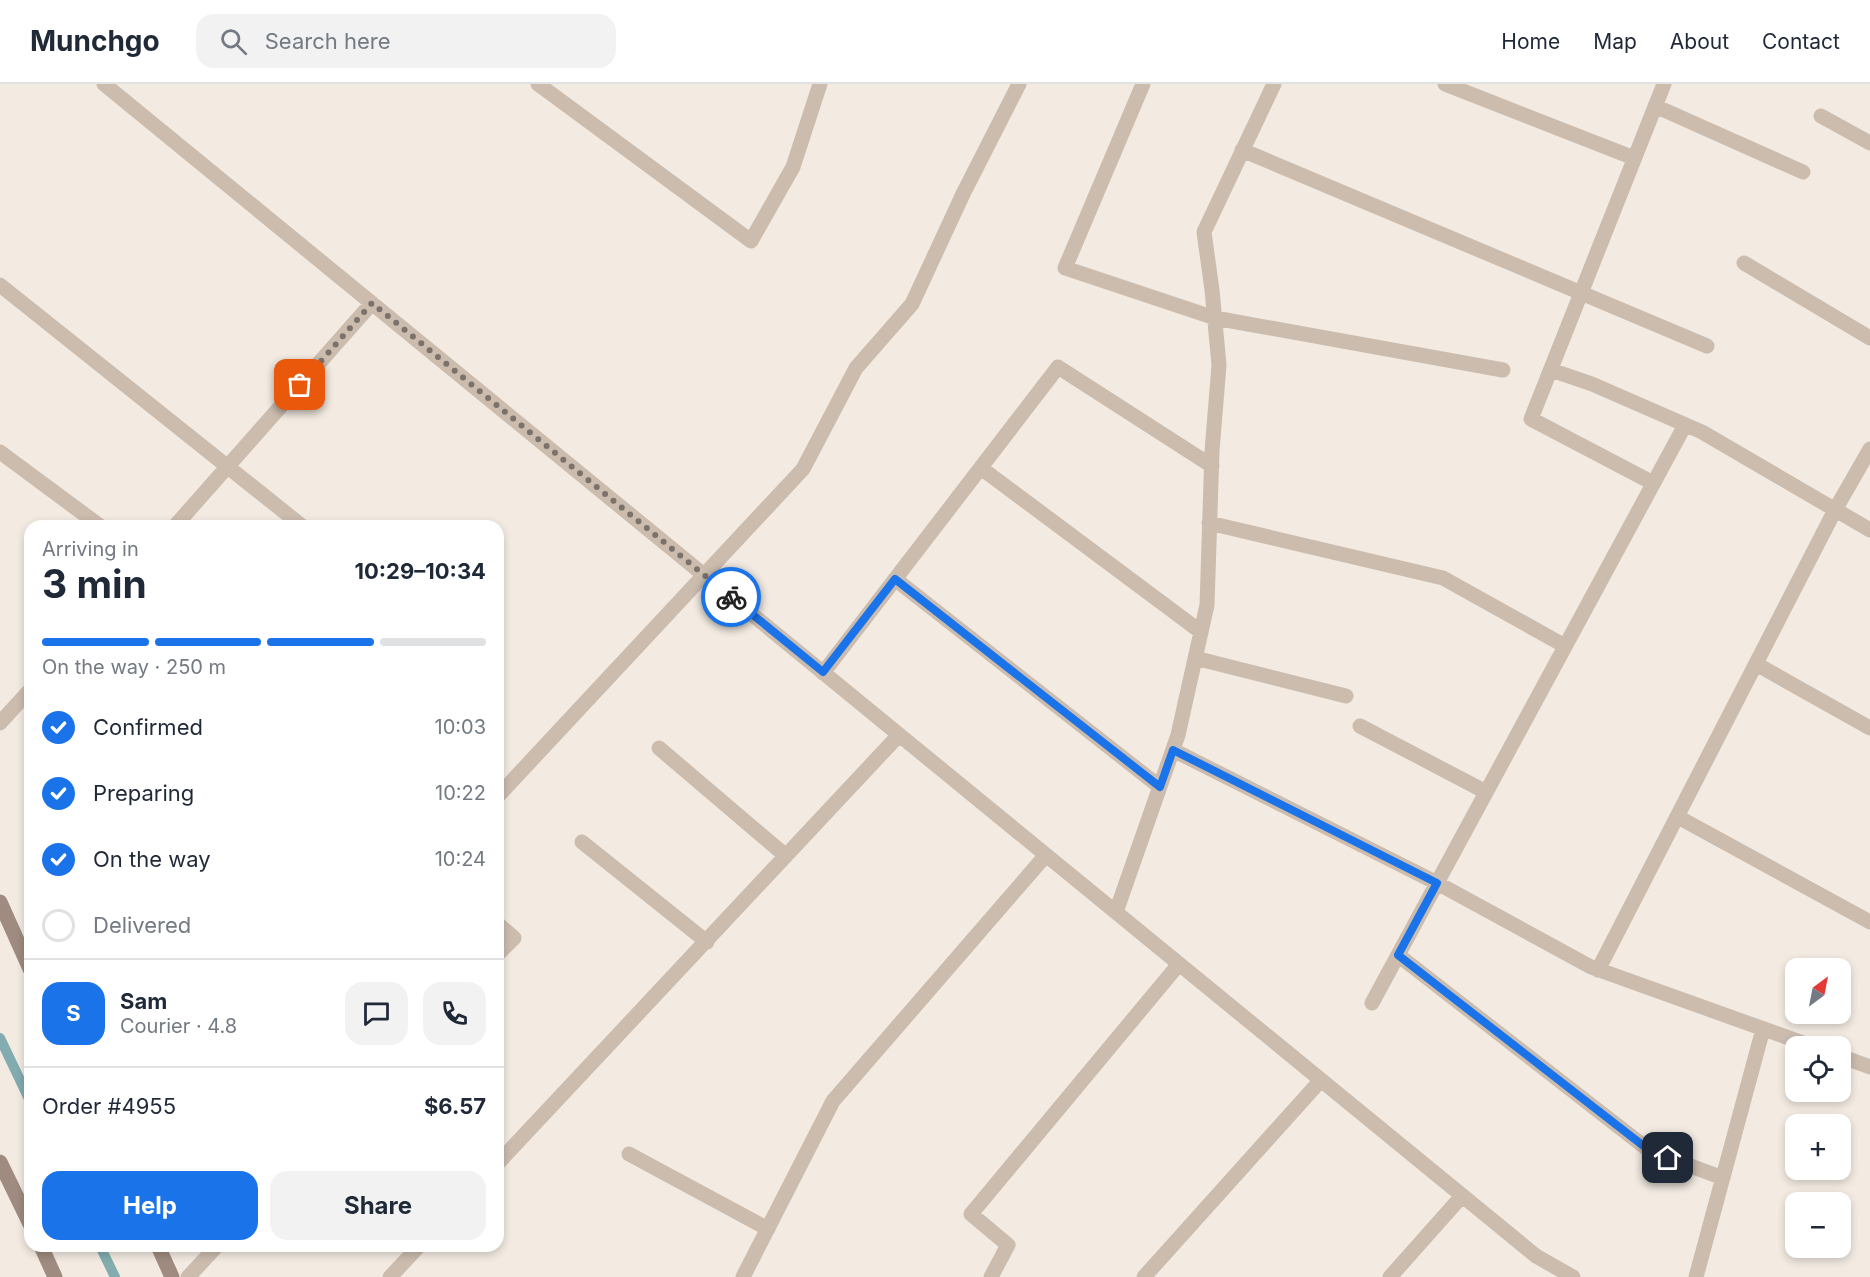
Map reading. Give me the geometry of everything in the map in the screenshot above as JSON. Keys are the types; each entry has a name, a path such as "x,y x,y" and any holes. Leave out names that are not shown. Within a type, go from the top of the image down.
{"main road":[{"path":"0,902 24,956"},
{"path":"0,1162 24,1212"},
{"path":"44,1252 55,1277"},
{"path":"161,1252 172,1277"}],"street":[{"path":"104,84 1462,1196 1536,1256 1573,1277"},
{"path":"538,84 751,242 792,167 820,84"},
{"path":"504,790 804,469 856,368 912,304 963,194 1019,84"},
{"path":"1143,84 1065,268 1215,318 1503,370"},
{"path":"1116,912 1173,750 1207,605 1209,523 1219,365 1204,232 1274,84"},
{"path":"1445,84 1634,159"},
{"path":"1653,483 1531,419 1664,84"},
{"path":"1655,106 1803,172"},
{"path":"1821,116 1870,143"},
{"path":"1242,150 1707,346"},
{"path":"1744,263 1870,338"},
{"path":"0,285 294,520"},
{"path":"180,520 372,303"},
{"path":"823,672 1058,367 1212,466"},
{"path":"1551,370 1592,384 1702,432 1870,530"},
{"path":"1372,1003 1685,425"},
{"path":"1598,970 1835,510 1870,449"},
{"path":"0,452 92,520"},
{"path":"981,468 1201,632"},
{"path":"1209,523 1443,578 1566,646"},
{"path":"895,579 1160,787"},
{"path":"1195,658 1346,696"},
{"path":"1756,664 1870,728"},
{"path":"0,723 24,697"},
{"path":"1360,726 1486,792"},
{"path":"504,1157 899,735"},
{"path":"659,748 786,856"},
{"path":"1173,750 1437,883 1598,970 1785,1037"},
{"path":"1678,817 1870,922"},
{"path":"582,842 707,942"},
{"path":"743,1277 833,1101 1046,855"},
{"path":"504,929 514,938 504,948"},
{"path":"1398,955 1650,1151 1723,1178"},
{"path":"991,1277 1008,1245 970,1214 1179,963"},
{"path":"1696,1277 1763,1029"},
{"path":"1851,1060 1870,1067"},
{"path":"1144,1277 1321,1080"},
{"path":"629,1154 768,1229"},
{"path":"1390,1277 1462,1196"},
{"path":"188,1277 212,1252"},
{"path":"390,1277 413,1252"}],"waterway":[{"path":"0,1038 24,1088"},
{"path":"103,1252 115,1277"}],"way so far":[{"path":"300,385 372,303 731,597"}],"route":[{"path":"731,597 823,672 895,579 1160,787 1173,750 1437,883 1398,955 1650,1151 1668,1158"}]}
